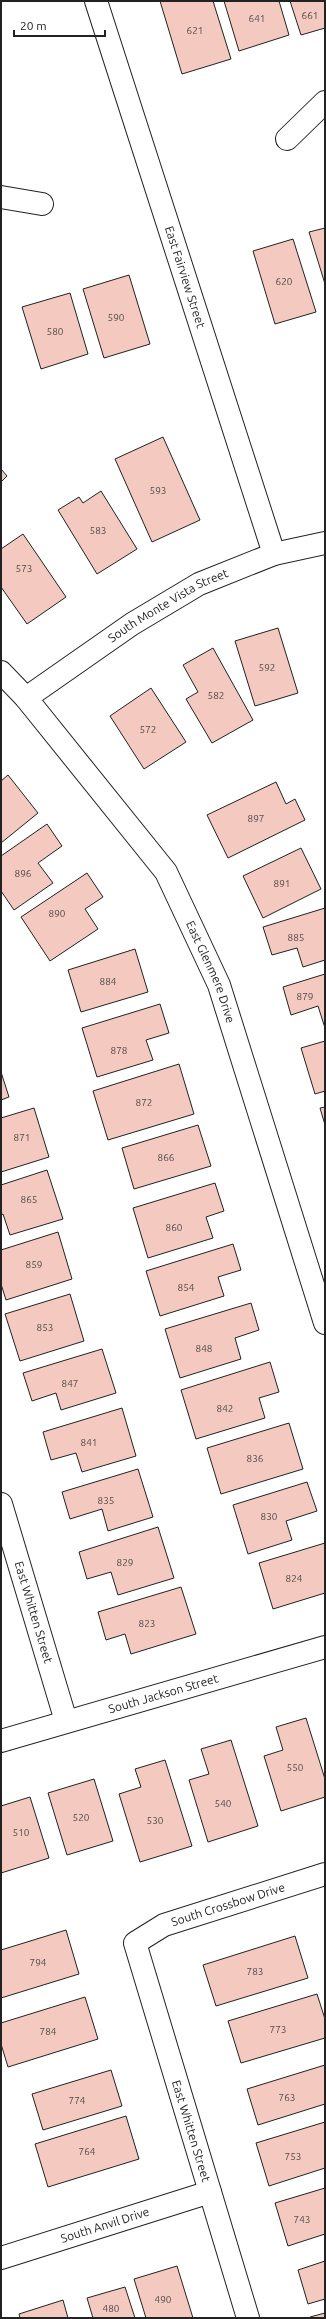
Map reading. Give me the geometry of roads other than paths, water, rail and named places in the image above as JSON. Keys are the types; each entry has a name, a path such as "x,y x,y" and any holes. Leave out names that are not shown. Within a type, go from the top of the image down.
{"street":[{"name":"East Fairview Street","path":"96,1 274,554"},
{"path":"287,139 325,102"},
{"path":"1,197 42,204"},
{"name":"South Monte Vista Street","path":"26,698 132,624 199,584 274,554 325,543"},
{"name":"East Glenmere Drive","path":"1,672 26,698 166,872 220,985 325,1323"},
{"name":"East Whitten Street","path":"1,1504 66,1721"},
{"name":"South Jackson Street","path":"1,1741 325,1647"},
{"name":"South Crossbow Drive","path":"136,1943 164,1925 325,1874"},
{"name":"East Whitten Street","path":"136,1943 248,2318"},
{"name":"South Anvil Drive","path":"1,2258 210,2192"}]}
